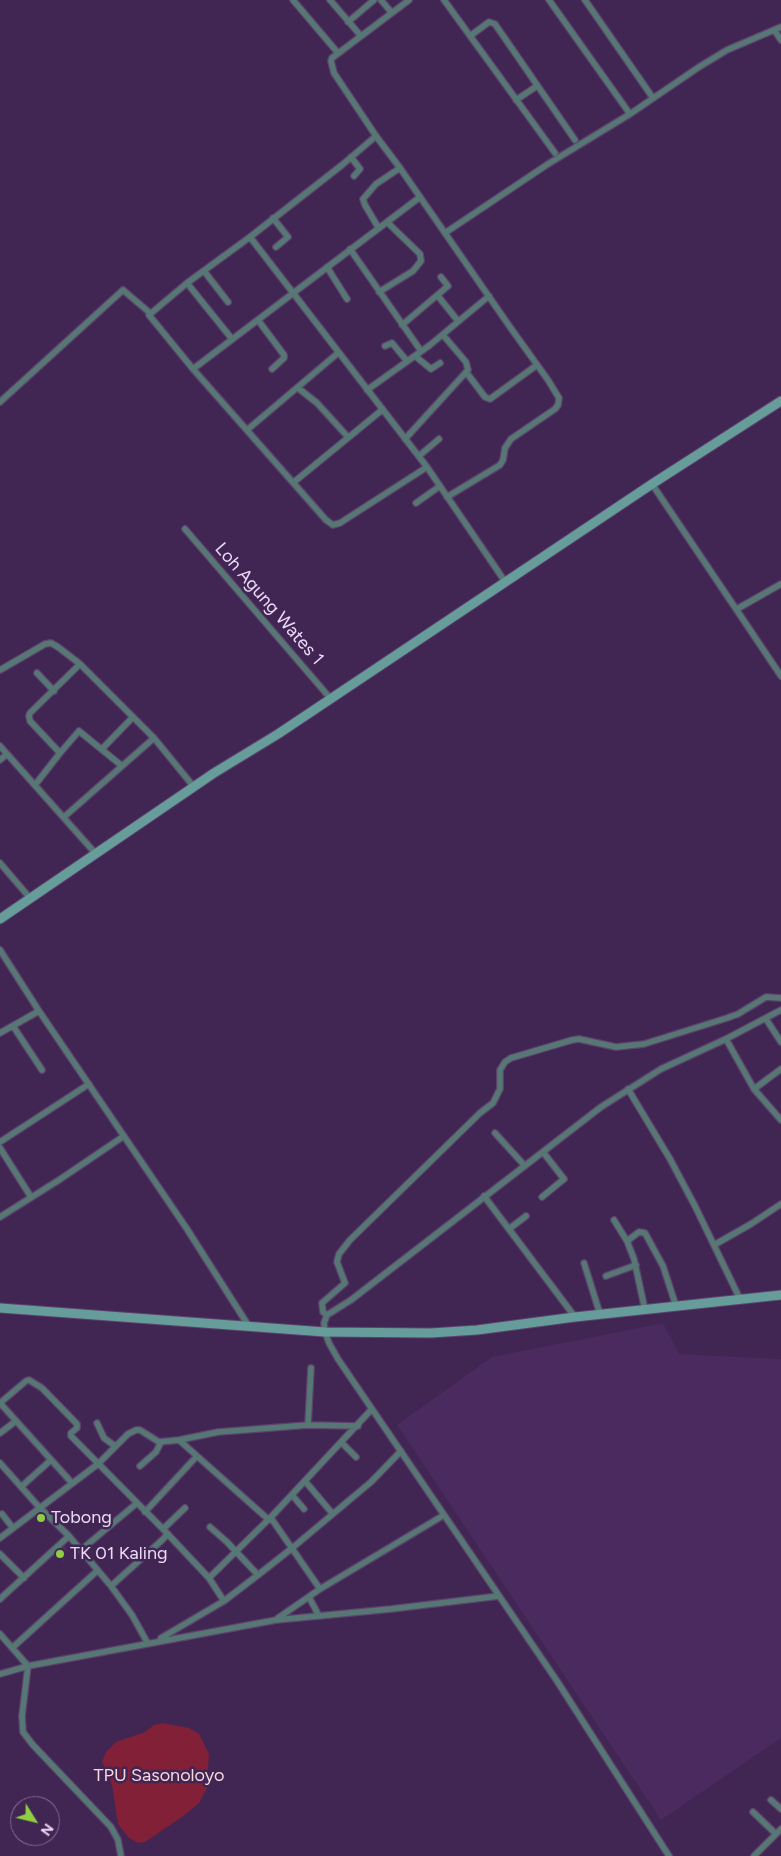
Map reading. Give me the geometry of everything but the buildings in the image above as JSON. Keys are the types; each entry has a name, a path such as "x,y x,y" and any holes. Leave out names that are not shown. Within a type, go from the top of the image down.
{"main road":[{"path":"0,918 194,787 652,484 781,401"},
{"path":"0,1308 248,1326 325,1334 431,1333 477,1330 600,1314 781,1295"}],"street":[{"path":"293,0 338,54"},
{"path":"330,0 361,36"},
{"path":"348,22 374,0"},
{"path":"381,0 392,13"},
{"path":"409,0 338,54 331,61 334,73 557,394 558,405 511,439 505,448 500,465 448,497"},
{"path":"444,0 555,153"},
{"path":"549,0 630,114"},
{"path":"584,0 653,98"},
{"path":"470,36 489,22 493,22 575,140"},
{"path":"445,233 548,164 630,114 715,57 781,27"},
{"path":"774,30 781,40"},
{"path":"516,100 537,86"},
{"path":"150,313 250,237 376,136"},
{"path":"351,157 360,169 354,176"},
{"path":"378,227 365,206 363,199 376,184 400,168"},
{"path":"193,369 420,197"},
{"path":"273,218 288,237 287,240 276,247"},
{"path":"379,292 413,271 421,261 420,254 387,222"},
{"path":"250,237 419,456 506,582"},
{"path":"350,249 420,351"},
{"path":"327,267 347,299"},
{"path":"204,271 228,302"},
{"path":"402,325 448,286 440,277"},
{"path":"187,283 232,339"},
{"path":"0,402 123,290 150,313 150,318 193,369 326,520 333,525 427,467"},
{"path":"438,296 458,321"},
{"path":"367,390 443,335 488,296"},
{"path":"258,320 284,355 284,358 272,369"},
{"path":"405,439 466,372 468,367 466,362 443,335"},
{"path":"385,346 392,344 407,361"},
{"path":"247,430 338,353"},
{"path":"415,356 428,369 434,368 440,363"},
{"path":"466,372 485,397 490,399 537,365"},
{"path":"298,388 316,403 348,437"},
{"path":"294,482 382,410"},
{"path":"419,456 439,439"},
{"path":"652,484 781,676"},
{"path":"416,502 440,486"},
{"name":"Loh Agung Wates 1","path":"185,530 330,698"},
{"path":"737,609 781,584"},
{"path":"0,670 48,642 58,647 80,664 154,738 194,787"},
{"path":"60,753 29,719 30,713 80,664"},
{"path":"37,673 54,691"},
{"path":"102,749 133,717"},
{"path":"35,785 79,731 122,766"},
{"path":"64,817 154,738"},
{"path":"0,746 96,854"},
{"path":"0,760 7,754"},
{"path":"0,863 30,898"},
{"path":"0,950 248,1326"},
{"path":"326,1315 323,1312 322,1303 345,1282 337,1262 339,1254 350,1240 492,1103 500,1089 500,1070 505,1062 511,1058 579,1039 616,1047 644,1044 738,1014 766,997 781,998"},
{"path":"669,1856 557,1681 401,1451 371,1410 329,1343 325,1334 324,1323 326,1315 351,1300 601,1107 661,1069 726,1040 781,1010"},
{"path":"0,1033 39,1011"},
{"path":"766,1019 781,1042"},
{"path":"14,1026 42,1070"},
{"path":"726,1040 754,1089 781,1120"},
{"path":"754,1089 781,1069"},
{"path":"0,1142 89,1084"},
{"path":"628,1089 670,1159 740,1299"},
{"path":"495,1133 524,1166"},
{"path":"0,1216 124,1136"},
{"path":"0,1148 31,1197"},
{"path":"542,1197 564,1179 544,1152"},
{"path":"484,1196 574,1317"},
{"path":"714,1245 781,1204"},
{"path":"509,1229 526,1216"},
{"path":"614,1220 627,1241 636,1265 645,1310"},
{"path":"627,1241 640,1232 645,1233 663,1266 676,1306"},
{"path":"584,1263 600,1314"},
{"path":"606,1276 636,1265"},
{"path":"308,1425 310,1368"},
{"path":"72,1483 0,1403 26,1381 29,1380 37,1384 76,1424 77,1428 71,1436 209,1578 224,1601"},
{"path":"209,1578 270,1519 371,1410"},
{"path":"0,1432 16,1420"},
{"path":"97,1424 104,1438 115,1446"},
{"path":"0,1538 98,1464 128,1434 136,1430 140,1430 161,1442 218,1432 308,1425 358,1426"},
{"path":"179,1440 270,1519 320,1589"},
{"path":"140,1466 156,1452 161,1442"},
{"path":"342,1443 356,1458"},
{"path":"157,1640 224,1601 258,1575 371,1482 401,1451"},
{"path":"146,1512 197,1456"},
{"path":"22,1486 51,1460"},
{"path":"0,1463 39,1507 69,1536 111,1586 136,1620 147,1642"},
{"path":"304,1481 332,1513"},
{"path":"292,1495 304,1509"},
{"path":"81,1550 137,1503"},
{"path":"111,1586 160,1542 165,1531 185,1508"},
{"path":"2,1514 13,1528"},
{"path":"276,1620 320,1589 444,1515"},
{"path":"210,1527 258,1575"},
{"path":"0,1599 69,1536"},
{"path":"0,1554 24,1578"},
{"path":"12,1648 97,1571"},
{"path":"0,1674 28,1666 157,1640 276,1620 499,1596"},
{"path":"309,1597 319,1616"},
{"path":"0,1634 28,1666 22,1716 23,1732 111,1827 118,1840 121,1856"},
{"path":"771,1800 781,1809"},
{"path":"753,1812 776,1834"},
{"path":"754,1856 781,1829"},
{"path":"760,1850 766,1856"}],"shaded area":[{"path":"663,1323 679,1354 781,1359 781,1738 661,1820 397,1425 492,1357"},
{"name":"TK 01 Kaling","path":"64,1545 68,1550 62,1556 65,1560 63,1562 55,1552"}],"green space":[{"name":"TPU Sasonoloyo","path":"163,1723 189,1728 199,1734 209,1754 207,1788 199,1803 182,1817 145,1842 138,1843 129,1838 118,1824 112,1784 102,1762 106,1752 116,1742 145,1732 154,1725"}],"place":[{"name":"Tobong","path":"41,1518"},
{"name":"TK 01 Kaling","path":"60,1554"}]}
